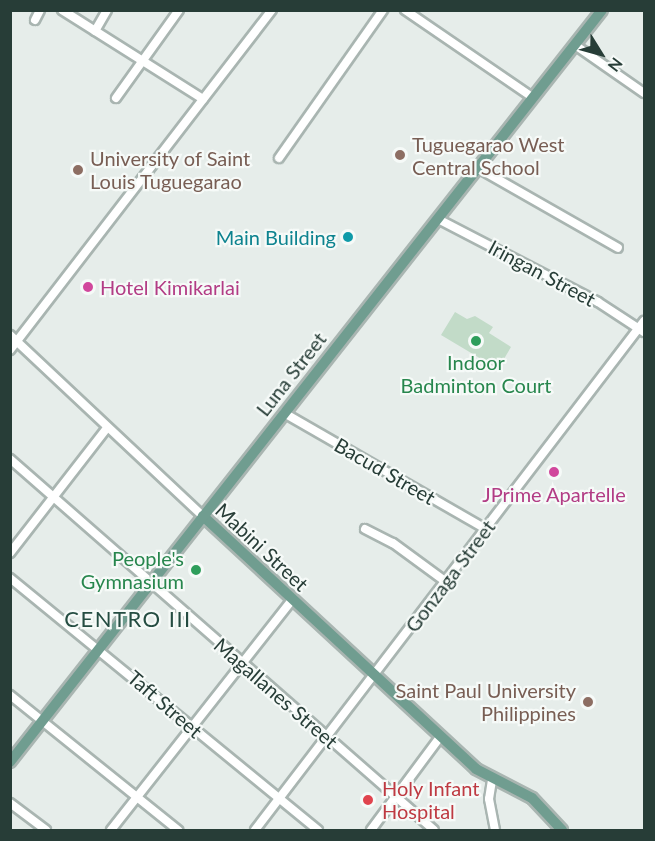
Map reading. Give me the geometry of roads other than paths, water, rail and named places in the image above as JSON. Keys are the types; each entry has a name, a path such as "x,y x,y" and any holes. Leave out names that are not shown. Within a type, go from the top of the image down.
{"main road":[{"name":"Luna Street","path":"10,762 602,10"},
{"name":"Mabini Street","path":"203,516 373,677 440,737 492,780 532,798 562,831"}],"street":[{"path":"34,20 40,10"},
{"path":"62,10 203,99"},
{"path":"95,31 107,10"},
{"path":"116,98 179,10"},
{"path":"10,350 272,10"},
{"path":"279,158 383,10"},
{"path":"405,10 415,13 532,97"},
{"path":"574,45 645,93"},
{"path":"478,168 618,248"},
{"name":"Iringan Street","path":"438,219 598,302 642,330"},
{"name":"Gonzaga Street","path":"255,831 486,529 642,330 645,321"},
{"name":"Mabini Street","path":"10,335 203,516"},
{"name":"Bacud Street","path":"284,413 486,529"},
{"path":"10,553 107,428"},
{"name":"Magallanes Street","path":"10,459 434,831"},
{"path":"365,529 386,538 446,582"},
{"name":"Taft Street","path":"10,578 100,648 318,831"},
{"path":"111,831 292,600"},
{"path":"10,695 178,831"},
{"path":"371,831 440,737"},
{"path":"492,780 489,799 495,831"},
{"path":"10,803 45,831"}],"place":[{"name":"Tuguegarao West Central School","path":"400,155"},
{"name":"University of Saint Louis Tuguegarao","path":"78,170"},
{"name":"Main Building","path":"348,237"},
{"name":"Hotel Kimikarlai","path":"88,287"},
{"name":"Indoor Badminton Court","path":"476,341"},
{"name":"JPrime Apartelle","path":"554,472"},
{"name":"People's Gymnasium","path":"196,570"},
{"name":"Saint Paul University Philippines","path":"588,702"},
{"name":"Holy Infant Hospital","path":"368,800"}],"district":[{"name":"CENTRO III","path":"128,619"}]}
